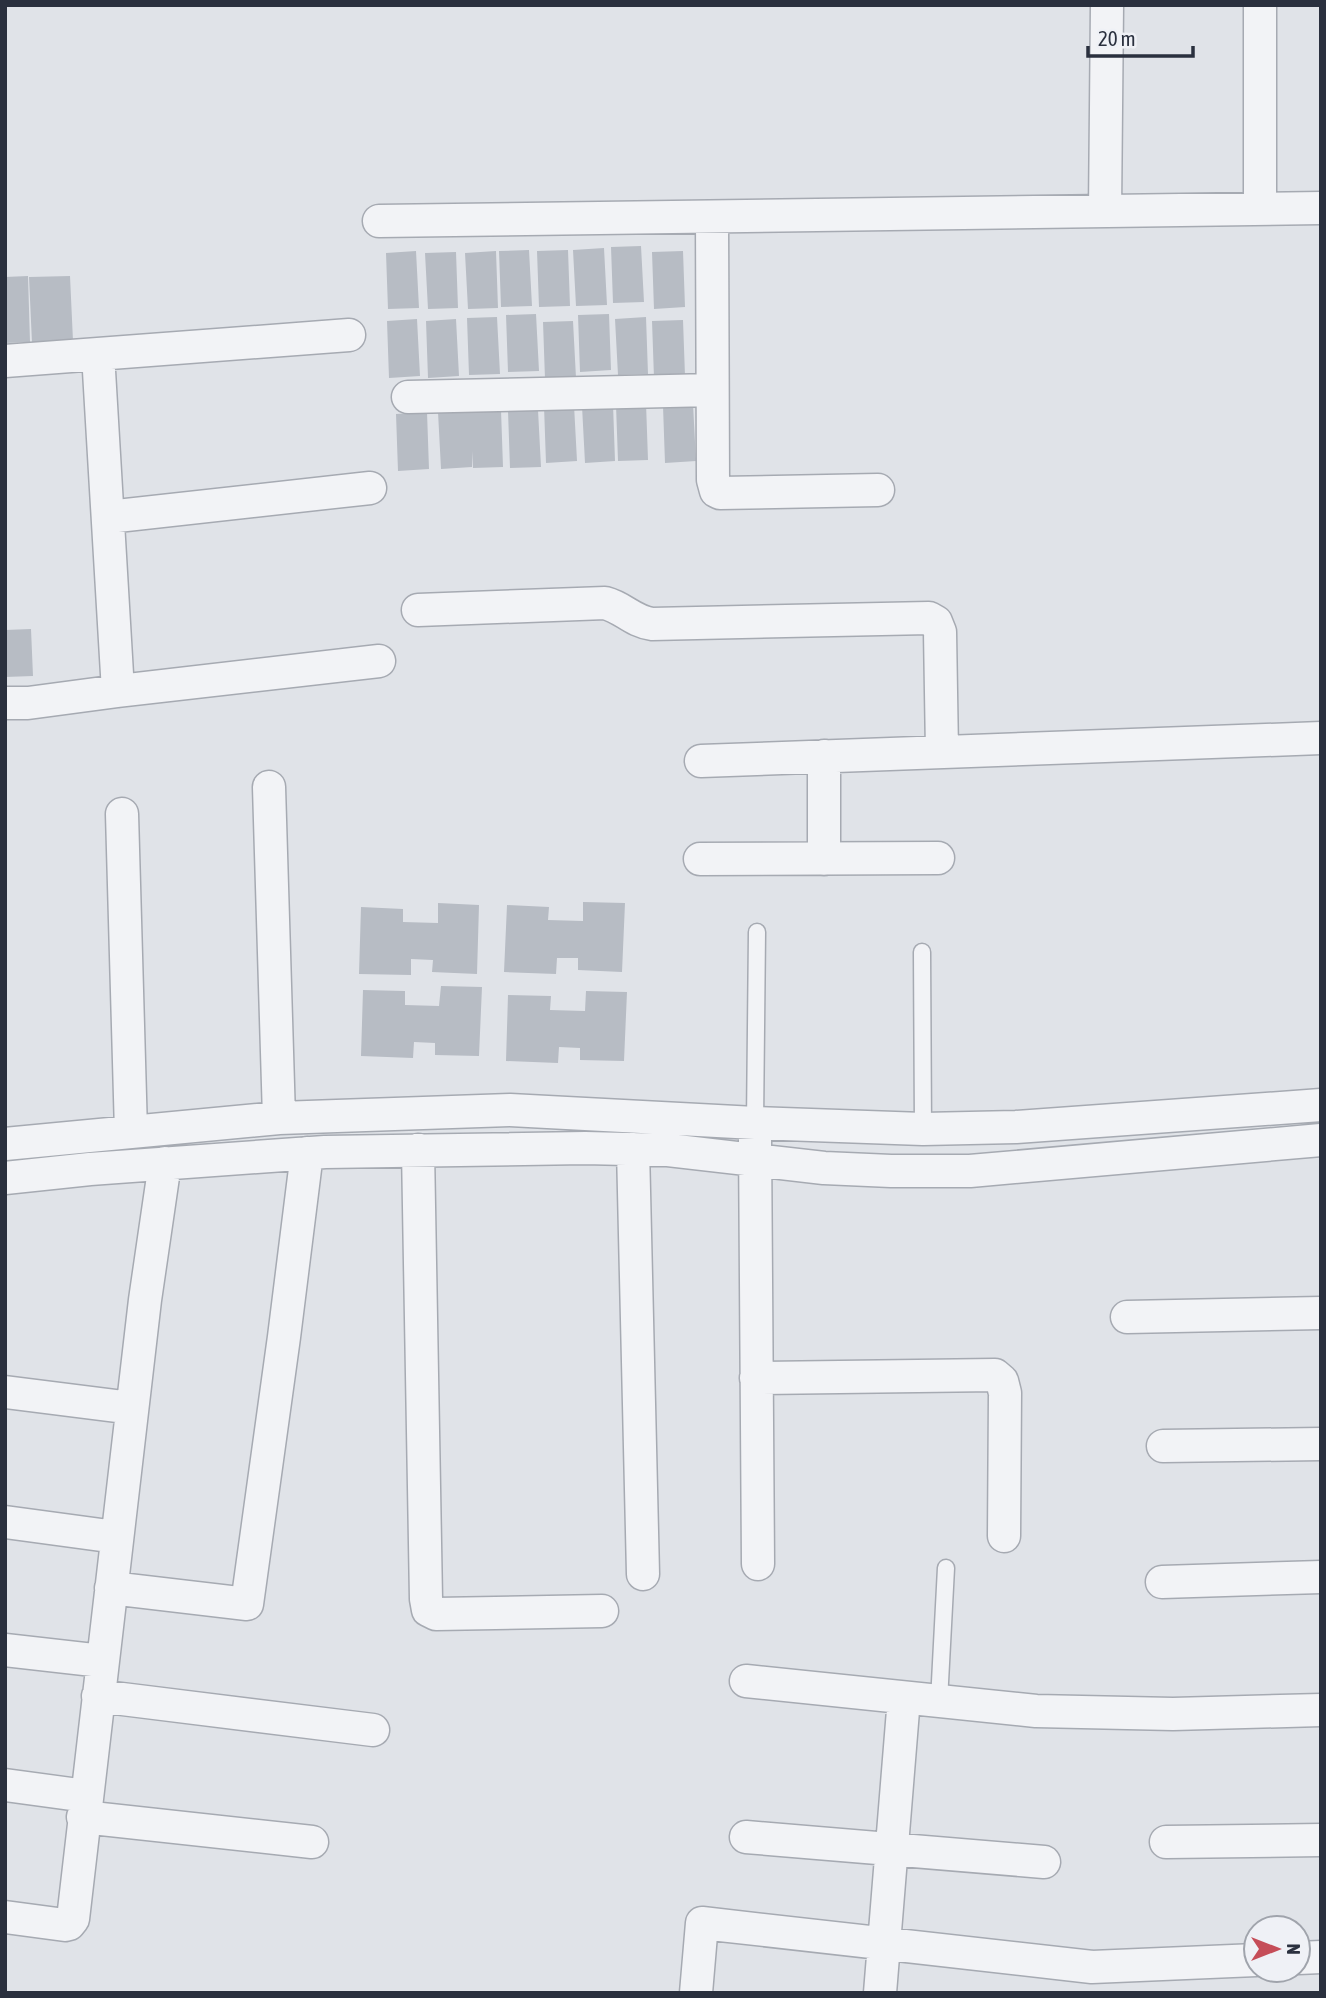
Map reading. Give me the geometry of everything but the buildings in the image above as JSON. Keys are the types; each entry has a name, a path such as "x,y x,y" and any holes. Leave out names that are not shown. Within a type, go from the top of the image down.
{"street":[{"path":"1105,211 1107,5"},
{"path":"1260,5 1260,209"},
{"path":"379,221 1321,208"},
{"path":"712,217 713,480 716,491 878,490"},
{"path":"5,360 349,335"},
{"path":"98,354 118,691"},
{"path":"408,397 712,390"},
{"path":"108,516 370,488"},
{"path":"418,610 605,603 620,607 628,616 641,622 652,624 929,618 936,622 940,632 942,752"},
{"path":"5,703 28,703 379,661"},
{"path":"701,761 1321,738"},
{"path":"824,756 824,859"},
{"path":"269,787 279,1118"},
{"path":"122,814 131,1132"},
{"path":"700,859 938,858"},
{"path":"5,1144 279,1118 510,1110 923,1129 1016,1127 1321,1105"},
{"path":"510,1110 511,1151"},
{"path":"755,1123 758,1564"},
{"path":"5,1178 307,1153 418,1150 668,1150 824,1168 970,1171 1321,1140"},
{"path":"633,1149 643,1574"},
{"path":"418,1150 428,1610 436,1614 602,1611"},
{"path":"111,1588 247,1604 307,1153"},
{"path":"5,1917 65,1925 73,1919 116,1537 165,1163"},
{"path":"1127,1317 1321,1313"},
{"path":"756,1378 995,1374 1002,1381 1005,1392 1004,1536"},
{"path":"5,1392 132,1408"},
{"path":"1163,1446 1321,1444"},
{"path":"5,1522 116,1537"},
{"path":"1161,1581 1321,1577"},
{"path":"5,1650 102,1661"},
{"path":"746,1681 1036,1711 1173,1714 1321,1710"},
{"path":"98,1696 373,1730"},
{"path":"880,1993 904,1698"},
{"path":"5,1785 85,1806 312,1843"},
{"path":"746,1837 1044,1862"},
{"path":"1166,1842 1321,1840"},
{"path":"696,1993 702,1923 1092,1967 1242,1961"}],"lane":[{"path":"755,1123 757,932"},
{"path":"922,952 923,1129"},
{"path":"939,1701 946,1569"}]}
